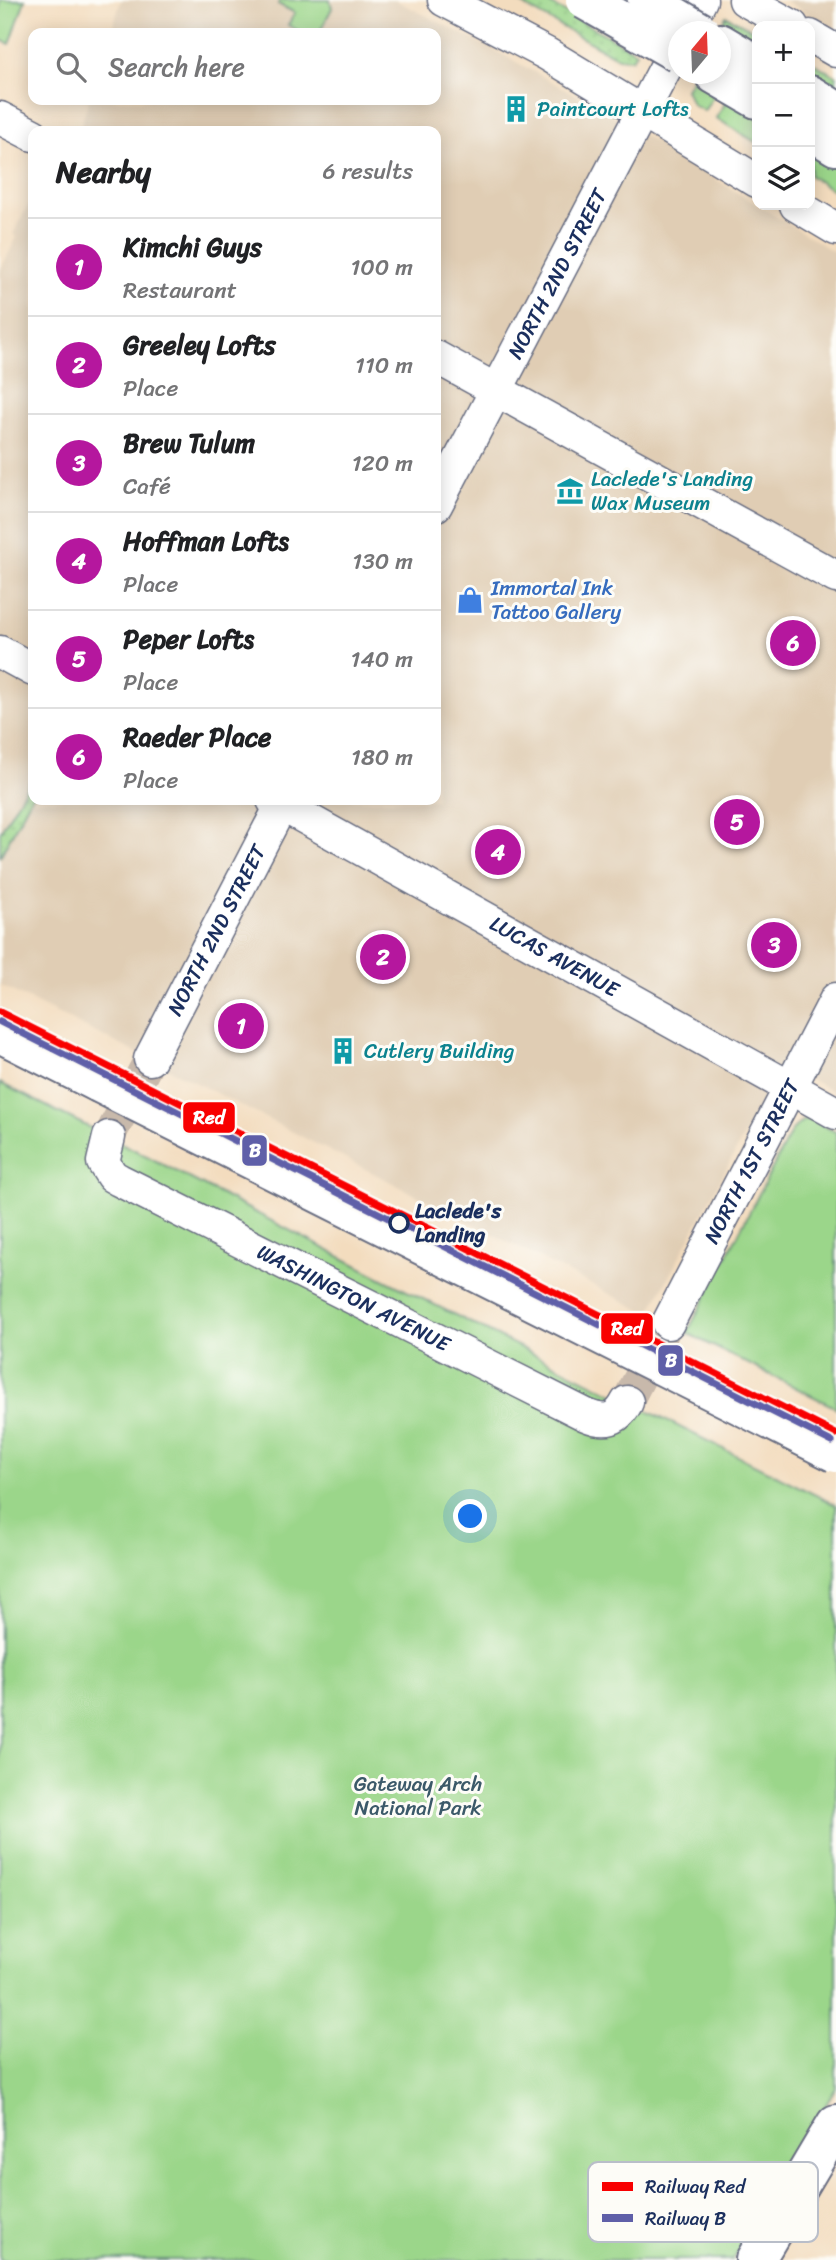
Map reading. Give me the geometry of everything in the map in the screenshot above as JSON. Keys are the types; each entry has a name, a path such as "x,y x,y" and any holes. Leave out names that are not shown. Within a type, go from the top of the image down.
{"main road":[{"path":"585,0 668,47"},
{"path":"648,0 683,21"},
{"path":"731,50 752,62"},
{"path":"731,84 752,96"},
{"path":"815,98 836,111"},
{"path":"815,133 836,146"},
{"path":"0,1033 836,1453"},
{"path":"813,2162 836,2124"},
{"path":"755,2260 766,2242"}],"street":[{"path":"444,0 547,54 752,178"},
{"path":"690,21 701,0"},
{"path":"746,0 783,21"},
{"path":"815,39 836,51"},
{"name":"NORTH 2ND STREET","path":"441,495 668,64"},
{"path":"0,118 28,132"},
{"path":"804,210 836,229"},
{"path":"441,360 836,577"},
{"path":"0,652 28,667"},
{"name":"NORTH 2ND STREET","path":"150,1059 277,805"},
{"name":"LUCAS AVENUE","path":"286,805 836,1113"},
{"name":"NORTH 1ST STREET","path":"668,1323 836,999"},
{"name":"WASHINGTON AVENUE","path":"106,1149 112,1176 230,1236 586,1415 596,1419 620,1410"}],"shaded area":[{"name":"Laclede's Landing","path":"121,0 395,0 498,52 603,110 752,201 752,210 766,210 836,253 836,1093 782,1064 649,1314 0,985 0,270 17,237 13,234 28,206 28,805 441,805 441,126 81,126 87,105 441,105 441,28 113,28"},
{"path":"784,0 836,0 836,30"}],"green space":[{"path":"0,0 25,0 10,44 0,40"},
{"path":"280,0 330,0 332,8 322,28 293,28 288,25 295,13 278,4"},
{"path":"514,0 543,0 636,52 632,59 618,58"},
{"path":"726,16 752,29 752,140 716,118 726,102 715,94 704,111 692,104 686,89 689,84 731,84 731,21 723,21"},
{"path":"815,64 836,76 836,192 815,179"},
{"path":"28,784 28,804 0,857 0,832"},
{"name":"Gateway Arch National Park","path":"0,1083 383,1279 836,1505 836,2088 792,2162 588,2162 588,2242 744,2242 733,2260 0,2260"},
{"path":"810,1119 836,1132 836,1408 687,1333 792,1130 803,1120"}],"tunnel":[{"path":"109,1137 150,1059"},
{"path":"627,1402 668,1323"}],"rail line":[{"name":"Red","path":"0,1012 836,1434"},
{"name":"B","path":"0,1022 832,1442"}],"place":[{"name":"Paintcourt Lofts","path":"516,109"},
{"name":"Laclede's Landing Wax Museum","path":"570,491"},
{"name":"Immortal Ink Tattoo Gallery","path":"470,600"},
{"name":"Raeder Place","path":"793,643"},
{"name":"Peper Lofts","path":"737,822"},
{"name":"Hoffman Lofts","path":"498,852"},
{"name":"Brew Tulum","path":"774,945"},
{"name":"Greeley Lofts","path":"383,957"},
{"name":"Kimchi Guys","path":"241,1026"},
{"name":"Cutlery Building","path":"343,1051"},
{"name":"Laclede's Landing","path":"399,1223"}]}
